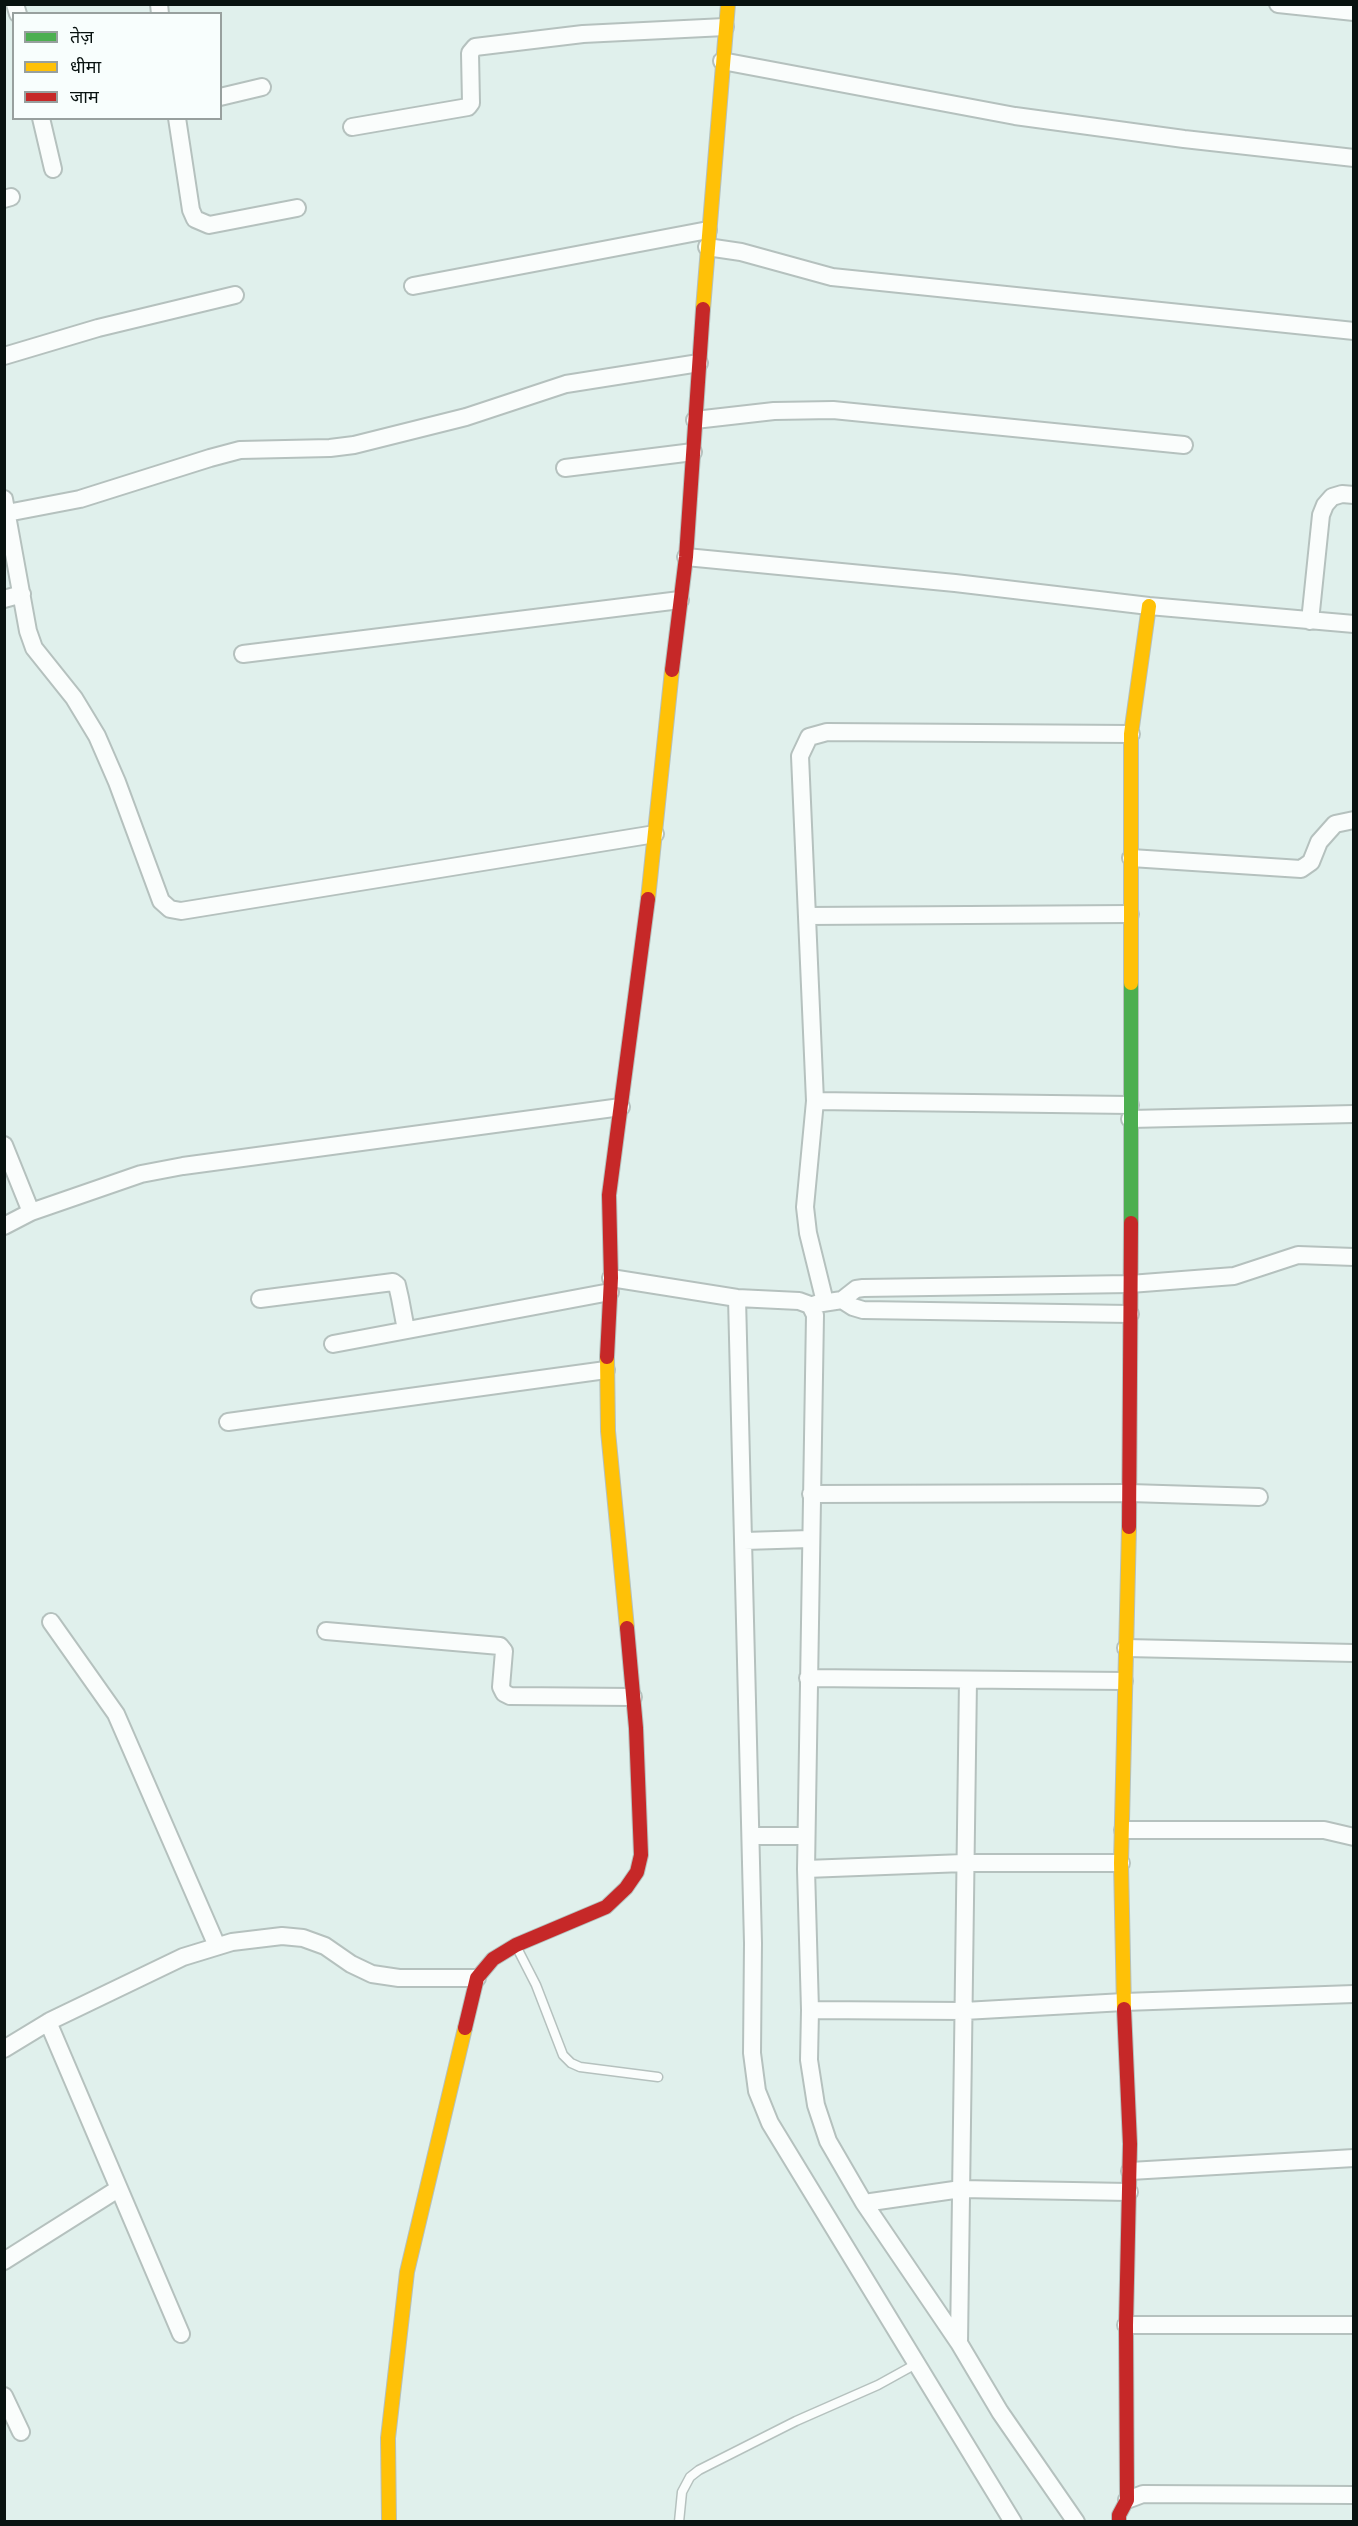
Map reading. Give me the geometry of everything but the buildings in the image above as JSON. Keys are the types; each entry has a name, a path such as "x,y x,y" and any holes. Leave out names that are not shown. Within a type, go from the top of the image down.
{"street":[{"path":"389,2522 388,2438 407,2272 477,1978 493,1959 516,1945 606,1907 626,1888 638,1872 641,1855 633,1697 608,1431 606,1370 610,1285 609,1195 655,834 686,557 707,239 728,4"},
{"path":"1278,4 1353,12"},
{"path":"352,127 464,110 471,103 470,53 475,48 583,34 725,27"},
{"path":"722,60 905,97 1037,119 1353,158"},
{"path":"222,97 262,87"},
{"path":"41,120 53,169"},
{"path":"177,120 191,210 195,219 209,225 297,208"},
{"path":"413,286 707,239 741,252 832,277 1353,331"},
{"path":"4,356 98,328 235,294"},
{"path":"655,834 181,911 170,909 161,901 117,782 97,736 74,698 34,648 6,506 80,499 240,450 354,445 466,417 566,384 699,363"},
{"path":"695,420 774,411 833,410 1184,445"},
{"path":"565,468 693,452"},
{"path":"1310,621 1321,515 1332,496 1353,495"},
{"path":"686,557 1149,606 1353,624"},
{"path":"4,599 22,594"},
{"path":"243,654 680,600"},
{"path":"1119,2522 1127,2500 1126,2325 1130,2171 1121,1863 1130,1493 1131,734 1149,606"},
{"path":"1076,2522 1000,2412 959,2343 864,2203 828,2141 816,2105 809,2060 806,1836 815,1315 818,1304 805,1207 815,1101 800,756 809,737 827,732 1131,734"},
{"path":"1131,858 1301,869 1311,862 1319,842 1335,824 1353,820"},
{"path":"807,916 1130,914"},
{"path":"815,1101 1130,1112 1353,1114"},
{"path":"4,1226 31,1212 141,1174 183,1166 621,1107"},
{"path":"4,1145 31,1212"},
{"path":"333,1344 610,1285 737,1298 799,1300 818,1304 842,1300 856,1289 863,1288 1130,1284 1234,1276 1299,1255 1353,1257"},
{"path":"260,1299 393,1282 400,1298 406,1330"},
{"path":"737,1298 751,1836 752,2053 757,2091 770,2123 1013,2522"},
{"path":"842,1300 863,1310 1130,1314"},
{"path":"228,1422 606,1370"},
{"path":"811,1494 1130,1493 1259,1497"},
{"path":"744,1541 810,1539"},
{"path":"51,1622 116,1714 217,1946"},
{"path":"326,1631 500,1646 504,1651 501,1687 504,1693 510,1696 633,1697"},
{"path":"1126,1648 1353,1653"},
{"path":"808,1678 1124,1681"},
{"path":"959,2343 968,1680"},
{"path":"1123,1830 1324,1830 1353,1837"},
{"path":"751,1836 806,1836"},
{"path":"806,1869 964,1863 1121,1863"},
{"path":"4,2049 48,2022 183,1957 232,1942 282,1936 303,1938 325,1946 351,1964 372,1974 399,1978 477,1978"},
{"path":"810,2010 964,2011 1124,2002 1353,1994"},
{"path":"48,2022 180,2334"},
{"path":"1130,2171 1353,2158"},
{"path":"4,2261 118,2189"},
{"path":"864,2203 961,2189 1129,2192"},
{"path":"1126,2325 1353,2325"},
{"path":"4,2396 21,2432"},
{"path":"1127,2500 1143,2494 1353,2495"}],"lane":[{"path":"516,1945 536,1985 563,2055 571,2063 580,2067 658,2077"},
{"path":"679,2522 682,2492 690,2477 699,2470 796,2421 878,2385 916,2364"}],"traffic: fast":[{"path":"1131,983 1131,1223"}],"traffic: slow":[{"path":"703,309 728,4"},
{"path":"1131,983 1131,734 1149,606"},
{"path":"648,899 672,670"},
{"path":"607,1357 608,1431 627,1628"},
{"path":"1124,2009 1121,1863 1129,1527"},
{"path":"389,2522 388,2438 407,2272 465,2028"}],"traffic: jam":[{"path":"672,670 686,557 703,309"},
{"path":"607,1357 611,1278 609,1195 648,899"},
{"path":"1129,1527 1131,1223"},
{"path":"465,2028 477,1978 493,1959 516,1945 606,1907 626,1888 637,1872 641,1855 636,1728 627,1628"},
{"path":"1119,2522 1119,2515 1127,2500 1126,2325 1130,2144 1124,2009"}]}
